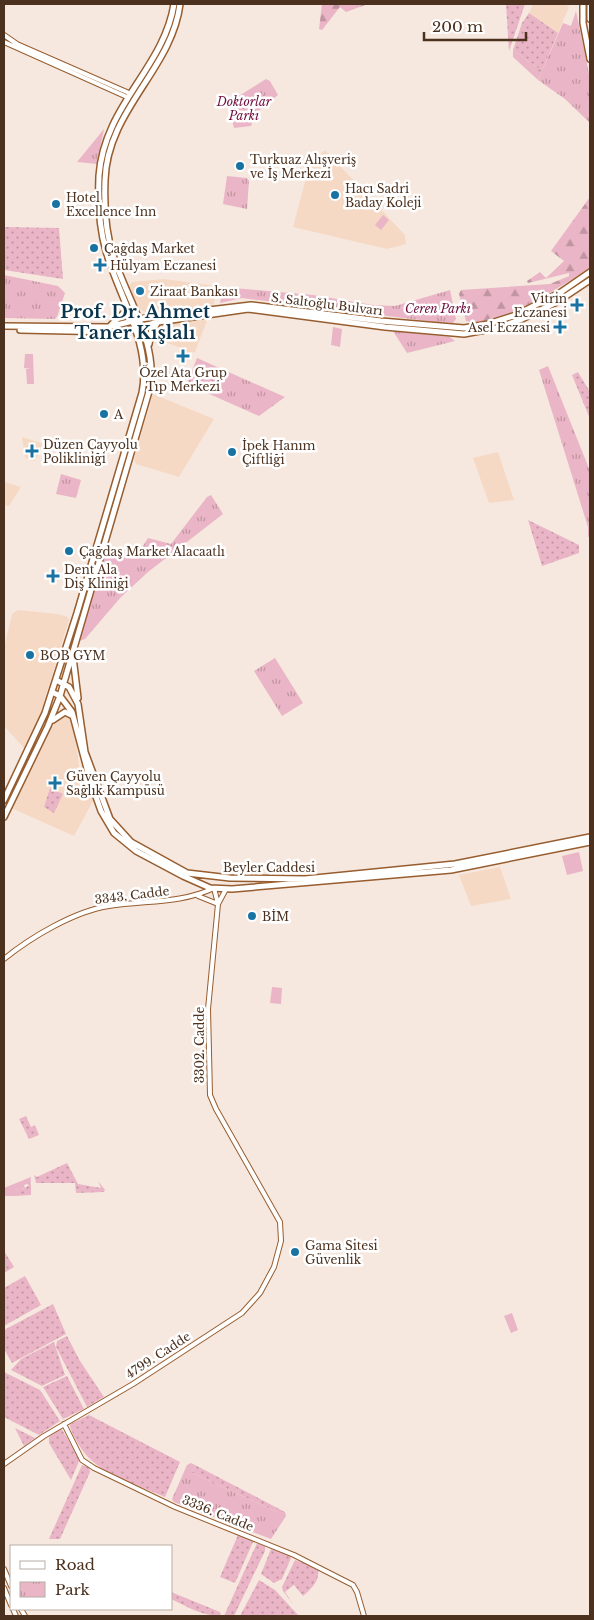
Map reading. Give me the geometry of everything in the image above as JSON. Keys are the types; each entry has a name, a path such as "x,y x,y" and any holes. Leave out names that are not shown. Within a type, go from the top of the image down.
{"main road":[{"path":"4,800 34,739 52,692 142,393 144,359 105,248 99,192 104,150 114,122 128,95 163,42 170,25 174,4"},
{"path":"4,817 48,726 60,696 150,388 152,366 148,344 110,246 105,199 105,173 110,146 134,97 169,40 180,4"},
{"path":"583,4 583,23 590,59"},
{"path":"590,6 590,19"},
{"path":"128,95 134,97"},
{"name":"S. Saltoğlu Bulvarı","path":"4,328 108,327 138,320 251,304 389,322 452,328 471,327 493,323 516,315 562,292 590,272"},
{"name":"S. Saltoğlu Bulvarı","path":"4,328 112,332 134,330 158,322 248,310 386,327 464,334 496,328 520,320 557,302 590,280"},
{"path":"108,327 127,310"},
{"path":"148,344 151,333 158,322"},
{"path":"72,652 80,709"},
{"path":"56,680 64,684"},
{"name":"Beyler Caddesi","path":"64,684 72,691 80,709 89,765 102,802 118,830 131,842 182,870 198,876 289,880 455,864 523,853"},
{"path":"52,692 60,696"},
{"name":"Beyler Caddesi","path":"60,696 74,716 90,780 101,811 114,833 128,846 144,856 190,879 214,888 226,890 451,870 523,853 590,842"},
{"path":"48,726 60,713 65,712 74,716"},
{"name":"Beyler Caddesi","path":"553,847 590,837"},
{"path":"214,888 215,880 221,878 227,881 226,890"}],"street":[{"path":"5,40 128,95"},
{"path":"5,40 69,72 128,95"},
{"path":"69,72 71,68"},
{"name":"3343. Cadde","path":"4,959 55,926 89,911 108,906 198,896 214,888"},
{"name":"3302. Cadde","path":"214,888 218,904 208,1009 210,1095 234,1141 274,1208 282,1229"},
{"name":"3302. Cadde","path":"218,904 226,890"},
{"path":"198,896 218,904"},
{"name":"4799. Cadde","path":"4,1464 64,1424 133,1384 247,1308 270,1277 279,1253 282,1229"},
{"name":"3336. Cadde","path":"64,1424 82,1460 94,1468 175,1507 271,1545 346,1580 356,1588 364,1616"},
{"path":"4,1569 10,1584"},
{"path":"4,1588 10,1603"}],"shaded area":[{"path":"533,4 565,4 569,7 558,33 529,13"},
{"name":"Hacı Sadri Baday Koleji","path":"325,150 405,235 406,244 387,249 293,227 310,163"},
{"path":"164,279 217,286 214,304 149,314 136,307 127,289 132,282"},
{"path":"208,318 195,352 191,352 186,363 175,359 180,348 153,337 157,327 162,323"},
{"path":"153,394 214,419 179,477 136,464 134,459"},
{"name":"Düzen Çayyolu Polikliniği","path":"22,437 44,444 35,461 25,458"},
{"path":"498,452 514,500 489,503 473,458"},
{"path":"5,482 21,487 9,506 4,505"},
{"path":"18,610 57,614 68,617 69,620 35,731 24,748 4,726 4,648 12,614"},
{"name":"Güven Çayyolu Sağlık Kampüsü","path":"64,715 69,717 74,725 79,766 93,801 74,836 11,808 52,727 59,717"},
{"path":"500,867 511,899 471,906 459,875"}],"green space":[{"path":"322,4 368,4 346,12 340,7 322,30 319,29"},
{"path":"506,4 525,4 509,51"},
{"path":"576,11 590,79 590,123 565,99 538,80 563,23 571,26"},
{"path":"529,13 558,33 542,71 513,50 522,23"},
{"path":"513,50 542,71 538,80 513,57"},
{"name":"Doktorlar Parkı","path":"266,79 270,81 278,95 256,113 251,126 234,128 231,116 234,99"},
{"path":"104,129 97,164 77,162"},
{"path":"227,176 247,178 249,181 247,209 223,204"},
{"path":"590,197 590,267 548,294 512,312 479,322 466,321 459,294 461,290 550,284 569,276 569,273 528,283 527,281 540,272 546,278 564,261 551,251"},
{"path":"383,215 389,220 381,230 375,225"},
{"path":"4,227 59,228 63,279 4,270"},
{"path":"4,275 58,286 65,293 57,317 54,319 4,318"},
{"name":"Ceren Parkı","path":"223,287 313,295 373,305 395,306 450,290 456,319 453,323 436,322 242,298 220,303"},
{"path":"333,327 342,329 340,347 331,345"},
{"path":"393,331 450,337 455,341 407,353"},
{"path":"25,354 33,354 34,384 27,384 26,369 31,369 24,368"},
{"path":"197,358 285,397 259,416 187,384"},
{"path":"548,366 590,471 590,536 588,537 588,527 539,370"},
{"path":"578,372 590,392 590,419 572,375"},
{"path":"61,474 81,480 76,498 56,494"},
{"path":"211,495 223,514 148,572 121,597 85,639 79,641 105,548 137,556 148,538 171,544 207,497"},
{"path":"528,520 579,545 579,553 542,566"},
{"path":"275,658 303,703 282,716 254,671"},
{"path":"50,788 63,794 54,813 44,807"},
{"path":"579,852 583,871 567,875 562,856"},
{"path":"272,987 282,988 281,1004 270,1003"},
{"path":"26,1116 31,1127 35,1125 39,1135 29,1139 19,1119"},
{"path":"67,1163 78,1184 101,1188 98,1181 105,1190 104,1192 76,1193 75,1183 36,1183 34,1175 37,1177"},
{"path":"31,1177 30,1186 27,1184 24,1185 25,1188 14,1190 14,1196 4,1196 4,1188"},
{"path":"31,1184 31,1195 14,1196 14,1190 25,1188"},
{"path":"4,1251 14,1267 4,1273"},
{"path":"25,1276 41,1305 4,1326 4,1288"},
{"path":"53,1304 66,1334 12,1363 4,1349 4,1330"},
{"path":"512,1313 518,1330 511,1333 504,1316"},
{"path":"67,1336 80,1361 104,1397 87,1407 56,1347 57,1341"},
{"path":"54,1342 65,1375 42,1386 11,1370 21,1359"},
{"path":"4,1372 40,1390 60,1421 39,1435 4,1417"},
{"path":"67,1376 84,1409 63,1419 43,1387"},
{"path":"89,1415 180,1462 165,1497 108,1473 86,1455 77,1442 70,1424"},
{"path":"15,1428 35,1438 24,1446"},
{"path":"61,1428 80,1459 71,1480 49,1443 49,1437"},
{"path":"191,1463 195,1465 192,1473 277,1512 285,1512 286,1516 271,1539 174,1502 172,1499 187,1465"},
{"path":"82,1465 89,1467 90,1472 60,1539 49,1539"},
{"path":"195,1465 285,1512 277,1512 192,1473"},
{"path":"238,1535 253,1542 235,1583 220,1577"},
{"path":"257,1543 265,1546 265,1551 234,1616 224,1616"},
{"path":"271,1549 290,1555 291,1558 282,1579 274,1583 261,1574"},
{"path":"295,1560 318,1568 318,1577 315,1584 303,1596 294,1585 285,1592 293,1604 283,1591 282,1587"},
{"path":"259,1580 275,1590 299,1616 240,1616"},
{"path":"172,1592 220,1612 221,1616 201,1613 172,1600"}],"place":[{"name":"Turkuaz Alışveriş ve İş Merkezi","path":"240,166"},
{"name":"Hacı Sadri Baday Koleji","path":"335,195"},
{"name":"Hotel Excellence Inn","path":"56,204"},
{"name":"Çağdaş Market","path":"94,248"},
{"name":"Hülyam Eczanesi","path":"100,265"},
{"name":"Ziraat Bankası","path":"140,291"},
{"name":"Vitrin Eczanesi","path":"577,305"},
{"name":"Asel Eczanesi","path":"560,327"},
{"name":"Özel Ata Grup Tıp Merkezi","path":"183,356"},
{"name":"A","path":"104,414"},
{"name":"Düzen Çayyolu Polikliniği","path":"32,451"},
{"name":"İpek Hanım Çiftliği","path":"232,452"},
{"name":"Çağdaş Market Alacaatlı","path":"69,551"},
{"name":"Dent Ala Diş Kliniği","path":"53,576"},
{"name":"BOB GYM","path":"30,655"},
{"name":"Güven Çayyolu Sağlık Kampüsü","path":"55,783"},
{"name":"BİM","path":"252,916"},
{"name":"Gama Sitesi Güvenlik","path":"295,1252"}],"district":[{"name":"Prof. Dr. Ahmet Taner Kışlalı","path":"135,322"}]}
